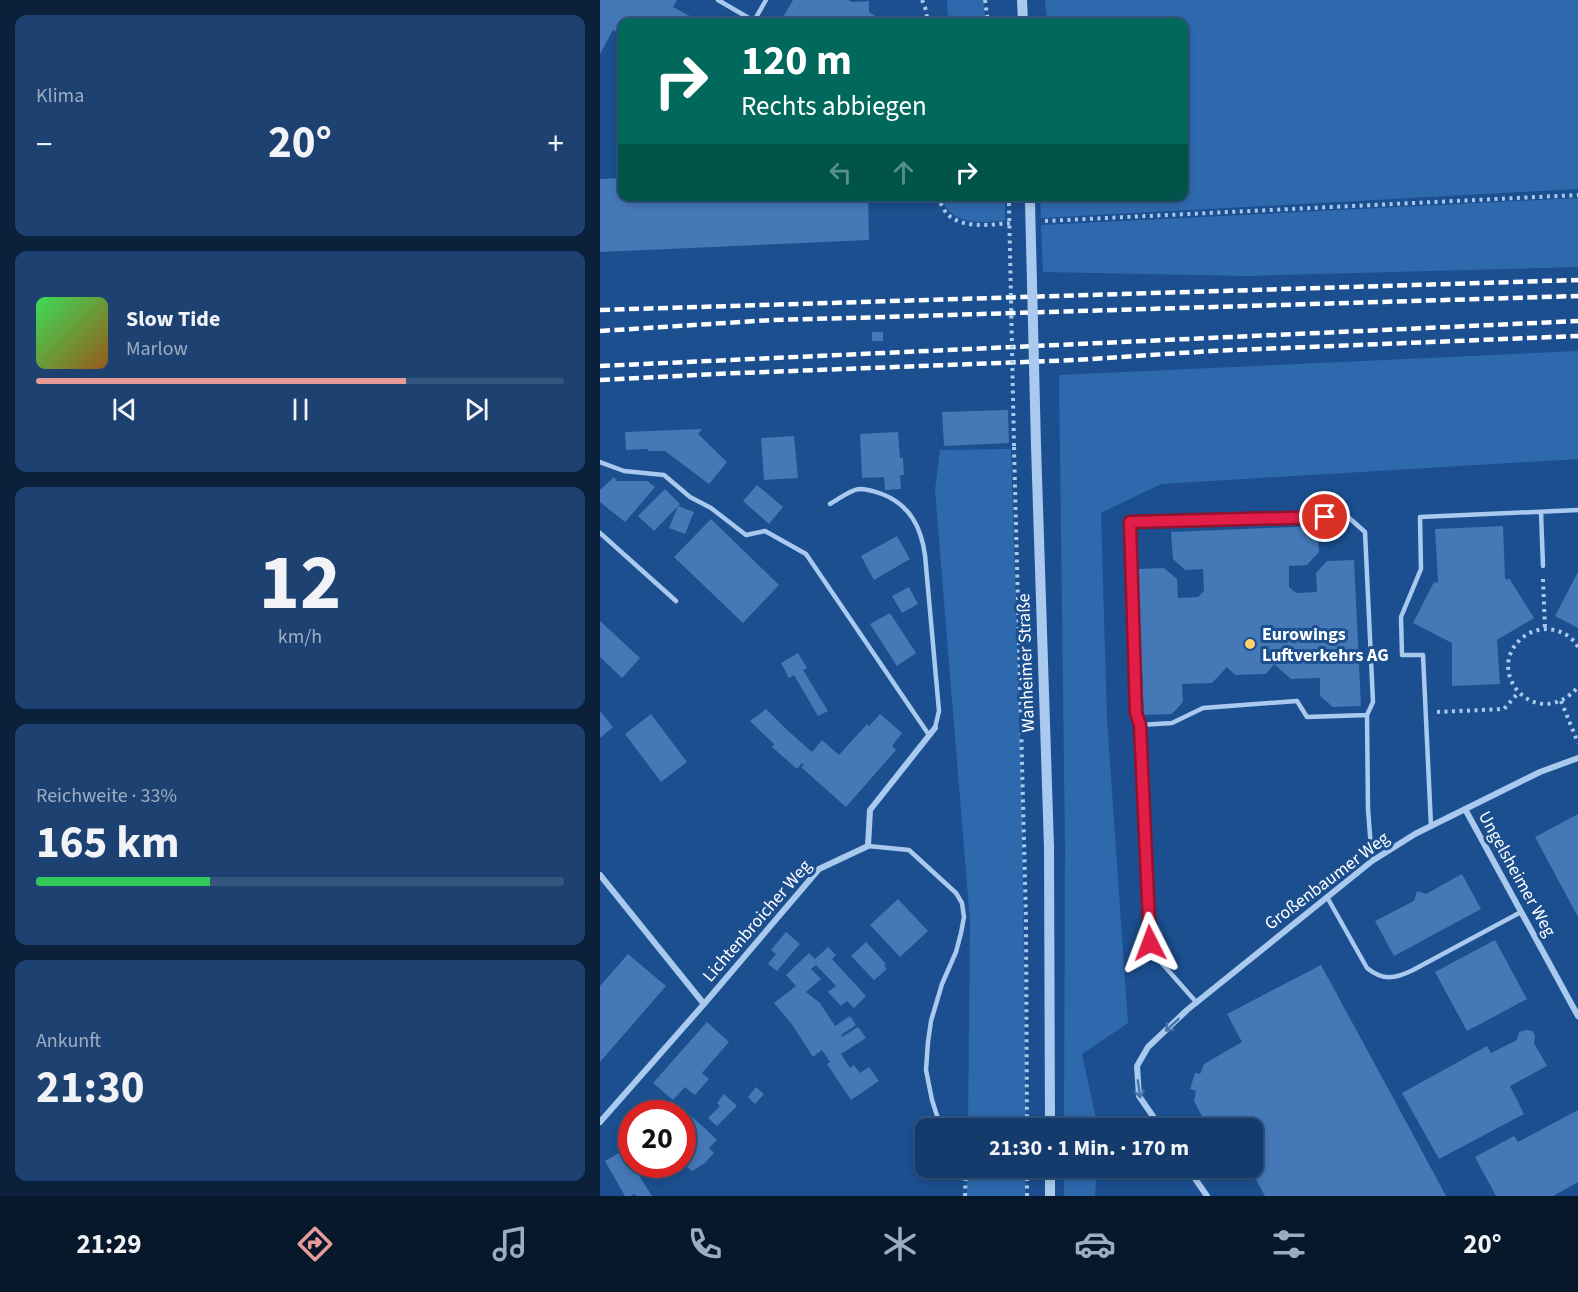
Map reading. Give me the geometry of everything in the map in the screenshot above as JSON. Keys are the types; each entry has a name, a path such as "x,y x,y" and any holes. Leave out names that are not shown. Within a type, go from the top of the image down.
{"street":[{"path":"1022,0 1023,18"},
{"name":"Wanheimer Straße","path":"1030,201 1049,847 1050,1118"},
{"path":"868,846 870,810 935,728"},
{"name":"Großenbaumer Weg","path":"1154,1118 1139,1096 1137,1066 1148,1047 1197,1003 1372,861 1415,834 1540,772 1578,758"},
{"name":"Ungelsheimer Weg","path":"1465,809 1578,1017"},
{"name":"Lichtenbroicher Weg","path":"600,1122 819,869 868,846"},
{"name":"Lichtenbroicher Weg","path":"600,875 704,1004"},
{"path":"1050,1178 1050,1196"},
{"path":"1195,1178 1207,1196"}],"lane":[{"path":"718,0 749,18"},
{"path":"756,18 766,0"},
{"path":"600,462 624,471 664,475 690,497 711,508 746,535 765,531 806,554 929,735"},
{"path":"830,504 857,489 870,490 887,496 903,506 919,530 925,555 939,711 935,728"},
{"path":"1431,826 1423,655 1402,655 1401,616 1421,569 1420,518 1578,510"},
{"path":"1541,512 1543,566"},
{"path":"1197,1003 1159,960 1150,943 1140,725 1136,713 1130,522 1347,516 1365,532 1373,702 1367,715 1368,808 1372,861"},
{"path":"600,533 676,601"},
{"path":"1140,725 1172,723 1203,708 1297,701 1307,717 1367,715"},
{"path":"868,846 909,850 956,893 962,903 964,917 961,933 956,952 942,984 931,1021 928,1042 926,1070 938,1118"},
{"path":"1327,897 1367,968 1377,976 1388,978 1413,970 1521,912"}],"path":[{"path":"922,0 927,18"},
{"path":"985,0 987,18"},
{"path":"1035,222 1578,195"},
{"path":"941,201 947,213 956,220 966,223 1024,222"},
{"path":"1009,201 1026,919 1027,1118"},
{"path":"1543,566 1545,629"},
{"path":"1578,647 1566,635 1556,630 1534,631 1517,643 1511,652 1509,662 1509,673 1519,692 1528,700 1539,704 1562,701 1578,687"},
{"path":"1426,713 1504,709 1519,692"},
{"path":"1562,701 1578,743"},
{"path":"965,1196 966,1178"},
{"path":"1027,1178 1027,1196"}],"shaded area":[{"path":"947,0 983,0 985,18 948,18"},
{"path":"1045,0 1578,0 1578,189 1041,218 1040,201 1188,201 1188,18 1047,18"},
{"path":"1578,198 1578,267 1247,276 1043,272 1041,225"},
{"path":"945,201 1005,201 1005,221 979,222 963,219 949,211 944,204"},
{"path":"1578,351 1578,459 1161,484 1101,513 1107,719 1128,1023 1082,1054 1096,1118 1064,1118 1065,847 1059,375"},
{"path":"1011,449 1022,797 1026,1118 968,1118 970,922 935,490 940,450"},
{"path":"967,1178 1026,1178 1025,1196 967,1196"},
{"path":"1064,1178 1096,1178 1095,1196 1064,1196"}],"building":[{"path":"600,0 677,0 673,7 694,18 618,18 618,33 613,30 600,54"},
{"path":"793,0 848,0 852,2 869,1 869,12 879,18 782,18"},
{"path":"618,178 618,201 868,201 869,240 600,252 600,179"},
{"path":"872,332 883,332 883,341 872,341"},
{"path":"1008,410 1009,443 944,446 942,412"},
{"path":"702,429 698,434 727,462 709,484 665,451 626,450 625,432"},
{"path":"898,432 904,475 900,475 901,489 885,490 884,477 862,478 860,434"},
{"path":"794,436 798,478 764,480 761,438"},
{"path":"614,477 617,481 647,481 655,487 625,522 600,502 600,490"},
{"path":"757,485 783,507 769,524 743,501"},
{"path":"665,489 680,504 654,531 638,516"},
{"path":"678,506 694,512 685,534 669,528"},
{"path":"711,519 779,585 743,623 674,557"},
{"path":"1317,526 1319,552 1307,565 1289,566 1289,587 1296,593 1317,592 1316,573 1327,561 1354,560 1361,706 1333,707 1320,696 1320,678 1291,679 1274,664 1266,674 1235,675 1227,667 1212,683 1182,684 1183,702 1172,714 1144,715 1137,569 1164,568 1177,579 1178,598 1198,597 1204,591 1203,569 1185,570 1173,559 1171,532"},
{"path":"1503,526 1505,578 1507,580 1509,578 1534,618 1497,640 1500,684 1452,686 1452,643 1413,623 1434,582 1438,581 1435,529"},
{"path":"897,536 910,559 874,580 861,556"},
{"path":"1578,572 1578,628 1555,616"},
{"path":"909,587 918,604 902,613 892,596"},
{"path":"890,613 916,653 897,666 870,624"},
{"path":"600,621 640,658 622,678 600,657"},
{"path":"798,653 807,668 803,670 828,711 818,716 794,675 789,678 781,663"},
{"path":"766,709 812,752 822,740 839,755 867,724 869,726 880,714 902,733 892,746 896,750 846,807 801,767 804,765 802,763 797,769 772,747 774,744 750,721"},
{"path":"600,711 613,727 600,738"},
{"path":"651,714 687,762 661,782 625,734"},
{"path":"1578,814 1578,917 1535,837"},
{"path":"1462,874 1481,909 1394,956 1375,921 1414,901 1417,891 1426,894"},
{"path":"898,899 928,931 900,957 870,925"},
{"path":"786,932 800,944 777,971 768,964 776,954 771,950"},
{"path":"1495,940 1527,999 1467,1031 1435,972"},
{"path":"866,942 886,964 884,966 887,969 874,980 851,956"},
{"path":"828,947 836,955 832,959 866,996 854,1008 847,1001 841,1006 828,992 836,986 816,965 811,969 821,979 806,992 820,1003 835,1026 850,1016 856,1025 841,1035 842,1037 858,1027 866,1038 841,1054 850,1068 854,1065 860,1073 869,1067 879,1081 851,1100 827,1064 830,1062 822,1050 813,1057 791,1023 774,1003 796,986 786,975 809,953 815,959"},
{"path":"628,954 666,986 600,1062 600,986"},
{"path":"1321,965 1446,1196 1265,1196 1255,1178 1263,1178 1263,1118 1203,1118 1194,1101 1196,1091 1190,1089 1195,1073 1200,1074 1204,1064 1242,1042 1227,1014"},
{"path":"707,1022 729,1042 702,1073 709,1079 695,1095 685,1087 673,1100 653,1083"},
{"path":"1533,1031 1534,1043 1547,1066 1510,1086 1524,1114 1439,1159 1402,1093 1487,1046 1491,1053 1517,1040 1519,1032"},
{"path":"756,1087 764,1094 755,1104 748,1097"},
{"path":"724,1094 737,1106 717,1126 708,1118 720,1106 717,1103"},
{"path":"1578,1110 1578,1182 1553,1196 1496,1196 1475,1157 1514,1136 1518,1142"},
{"path":"696,1121 717,1140 709,1148 714,1153 696,1169"},
{"path":"618,1153 618,1178 641,1178 652,1196 636,1196 635,1194 625,1196 605,1161"}],"railway":[{"path":"600,310 1578,280"},
{"path":"600,331 772,320 1578,296"},
{"path":"600,366 1578,321"},
{"path":"600,380 1578,336"}],"place":[{"name":"Eurowings Luftverkehrs AG","path":"1250,644"}],"route":[{"path":"1150,943 1140,725 1136,713 1130,522 1325,517"}]}
